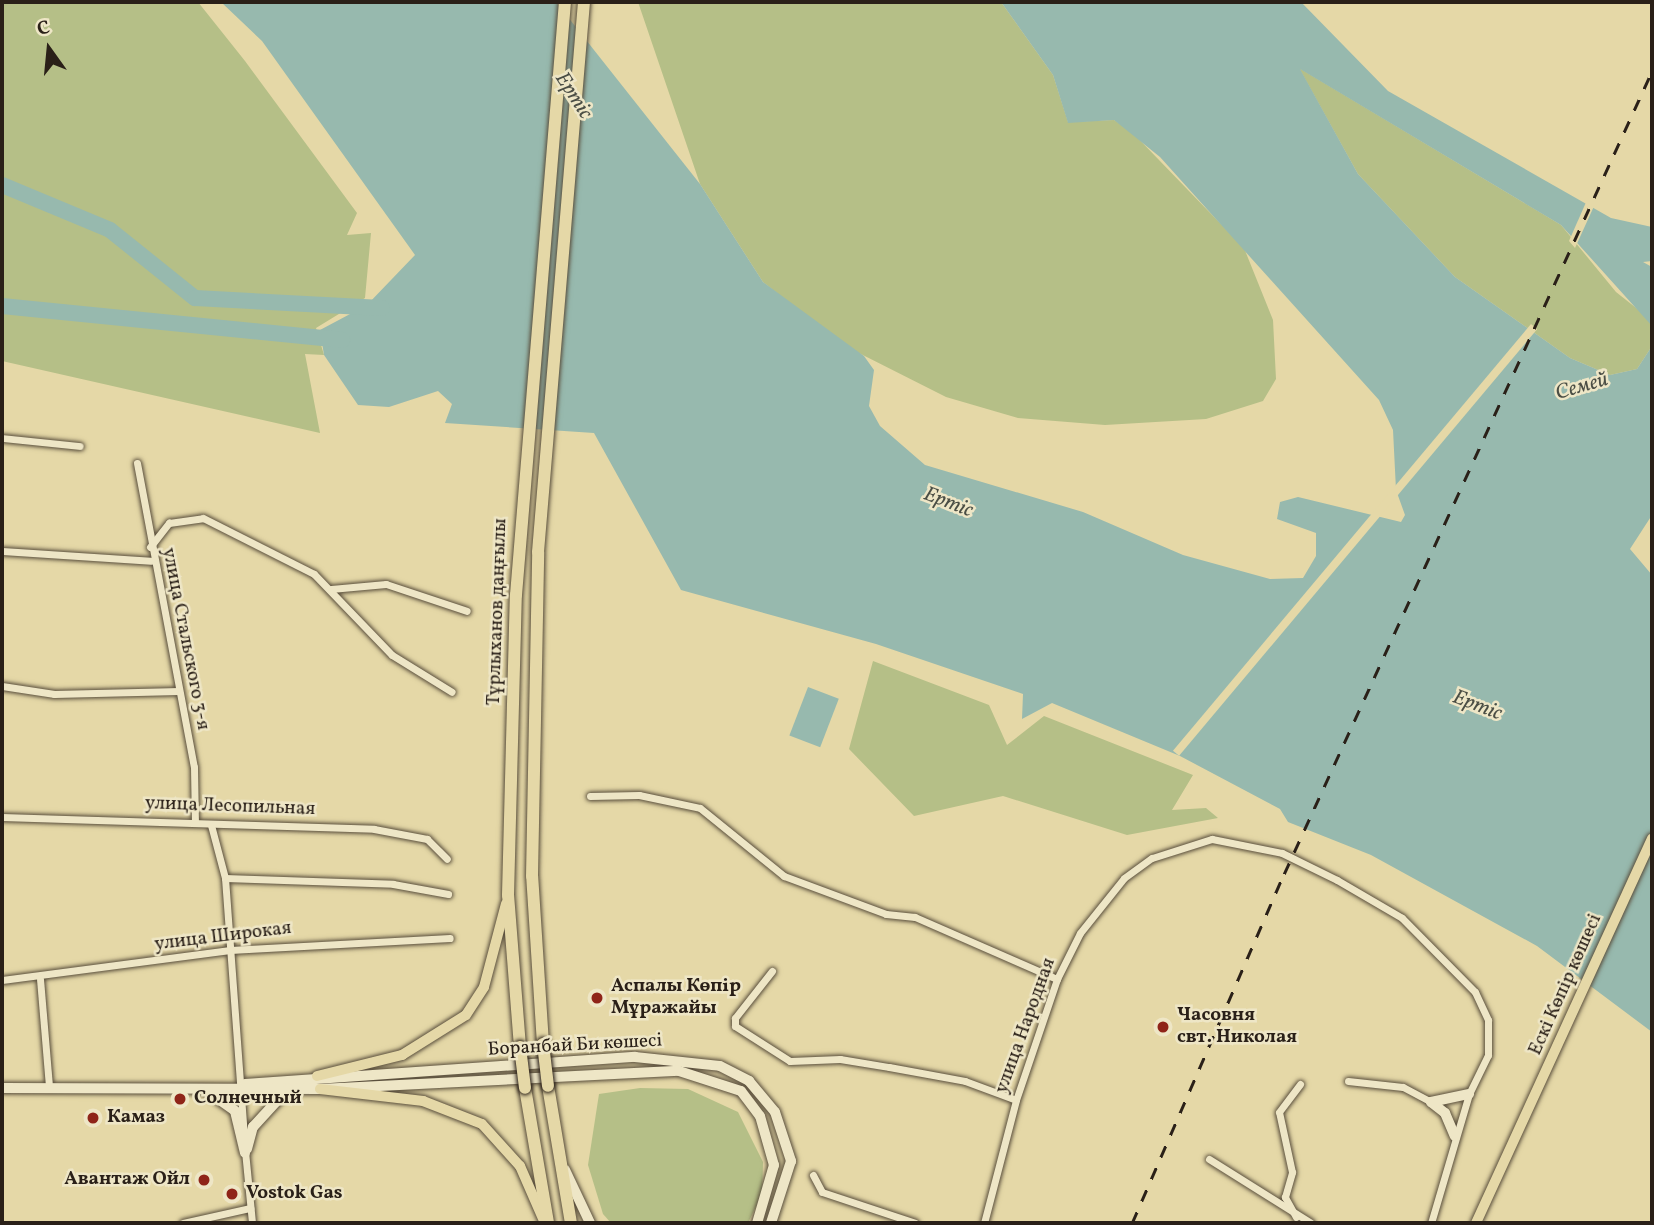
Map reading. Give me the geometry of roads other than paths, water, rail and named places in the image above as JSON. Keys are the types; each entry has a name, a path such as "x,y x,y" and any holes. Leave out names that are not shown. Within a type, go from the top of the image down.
{"highway":[{"name":"Тұрлыханов даңғылы","path":"546,1223 520,1047 508,895 520,525 565,2"},
{"name":"Тұрлыханов даңғылы","path":"570,1223 542,1044 532,876 532,731 538,552 584,2"}],"main road":[{"name":"Ескі Көпір көшесі","path":"1476,1223 1652,838"},
{"path":"317,1076 402,1055 466,1015 484,986 508,895"},
{"name":"Боранбай Би көшесі","path":"2,1088 242,1085 317,1076 635,1057 720,1066 749,1081 775,1112 791,1161 771,1223"},
{"name":"Боранбай Би көшесі","path":"242,1085 320,1089 635,1070 716,1078 741,1091 760,1115 774,1165 757,1223"},
{"path":"190,1086 226,1101 246,1153"},
{"path":"246,1153 253,1127 288,1089"},
{"path":"320,1089 422,1101 482,1124 520,1166 546,1223"},
{"path":"1431,1102 1469,1094"},
{"path":"1431,1102 1445,1113 1455,1136"},
{"path":"559,1156 590,1223"}],"street":[{"path":"2,438 80,446"},
{"name":"улица Стальского 3-я","path":"136,463 151,561 194,767 195,823"},
{"path":"150,547 169,523 203,519 331,589 392,655 452,692"},
{"path":"2,551 151,561"},
{"path":"331,589 386,584 467,611"},
{"path":"2,686 54,694 179,691"},
{"path":"590,796 639,795 700,808 785,876 887,914 915,917 1057,979"},
{"name":"улица Лесопильная","path":"2,817 211,825 246,821 411,834 433,842 447,859"},
{"path":"211,825 225,878 252,1223"},
{"name":"улица Народная","path":"984,1223 1016,1100 1057,979 1101,904 1152,858 1212,839 1282,853 1402,918 1475,992 1488,1020 1488,1055 1469,1094 1431,1223"},
{"path":"225,878 393,884 448,894"},
{"name":"улица Широкая","path":"2,980 40,979 230,950 450,938"},
{"path":"772,971 735,1018 735,1026 780,1056 805,1062 840,1059 965,1081 1016,1100"},
{"path":"40,979 49,1087"},
{"path":"1348,1081 1403,1087 1431,1102"},
{"path":"1296,1217 1285,1197 1292,1172 1279,1112 1300,1084"},
{"path":"1209,1159 1296,1217 1311,1223"},
{"path":"813,1175 822,1192 915,1223"},
{"path":"183,1223 250,1208"}],"water":[{"path":"221,2 556,2 700,184 763,282 864,356 874,370 869,406 880,426 925,465 1083,512 1183,555 1270,579 1303,578 1316,556 1316,533 1277,519 1280,502 1298,497 1401,522 1405,515 1396,490 1393,430 1379,400 1160,157 1114,120 1068,123 1053,75 1001,2 1301,2 1388,91 1611,218 1652,227 1652,261 1643,262 1652,267 1652,326 1561,225 1300,69 1358,174 1455,277 1570,358 1610,375 1637,369 1652,346 1652,515 1630,549 1652,575 1652,1032 1537,946 1371,855 1288,822 1280,809 1180,756 1052,703 1022,719 1023,694 876,644 681,590 594,433 445,423 452,404 438,391 389,407 358,405 324,355 320,330 367,305 415,255 262,41"},
{"path":"808,687 839,699 820,747 789,736"}],"waterway":[{"path":"2,185 110,230 195,298 382,308"},
{"path":"2,306 342,340"}],"railway":[{"path":"1132,1223 1284,874 1652,71"}],"place":[{"name":"Аспалы Көпір Мұражайы","path":"597,998"},
{"name":"Часовня свт. Николая","path":"1163,1027"},
{"name":"Солнечный","path":"180,1099"},
{"name":"Камаз","path":"93,1118"},
{"name":"Авантаж Ойл","path":"204,1180"},
{"name":"Vostok Gas","path":"232,1194"}],"water label":[{"name":"Ертіс","path":"573,96"},
{"name":"Семей","path":"1582,387"},
{"name":"Ертіс","path":"948,503"},
{"name":"Ертіс","path":"1477,706"}]}
